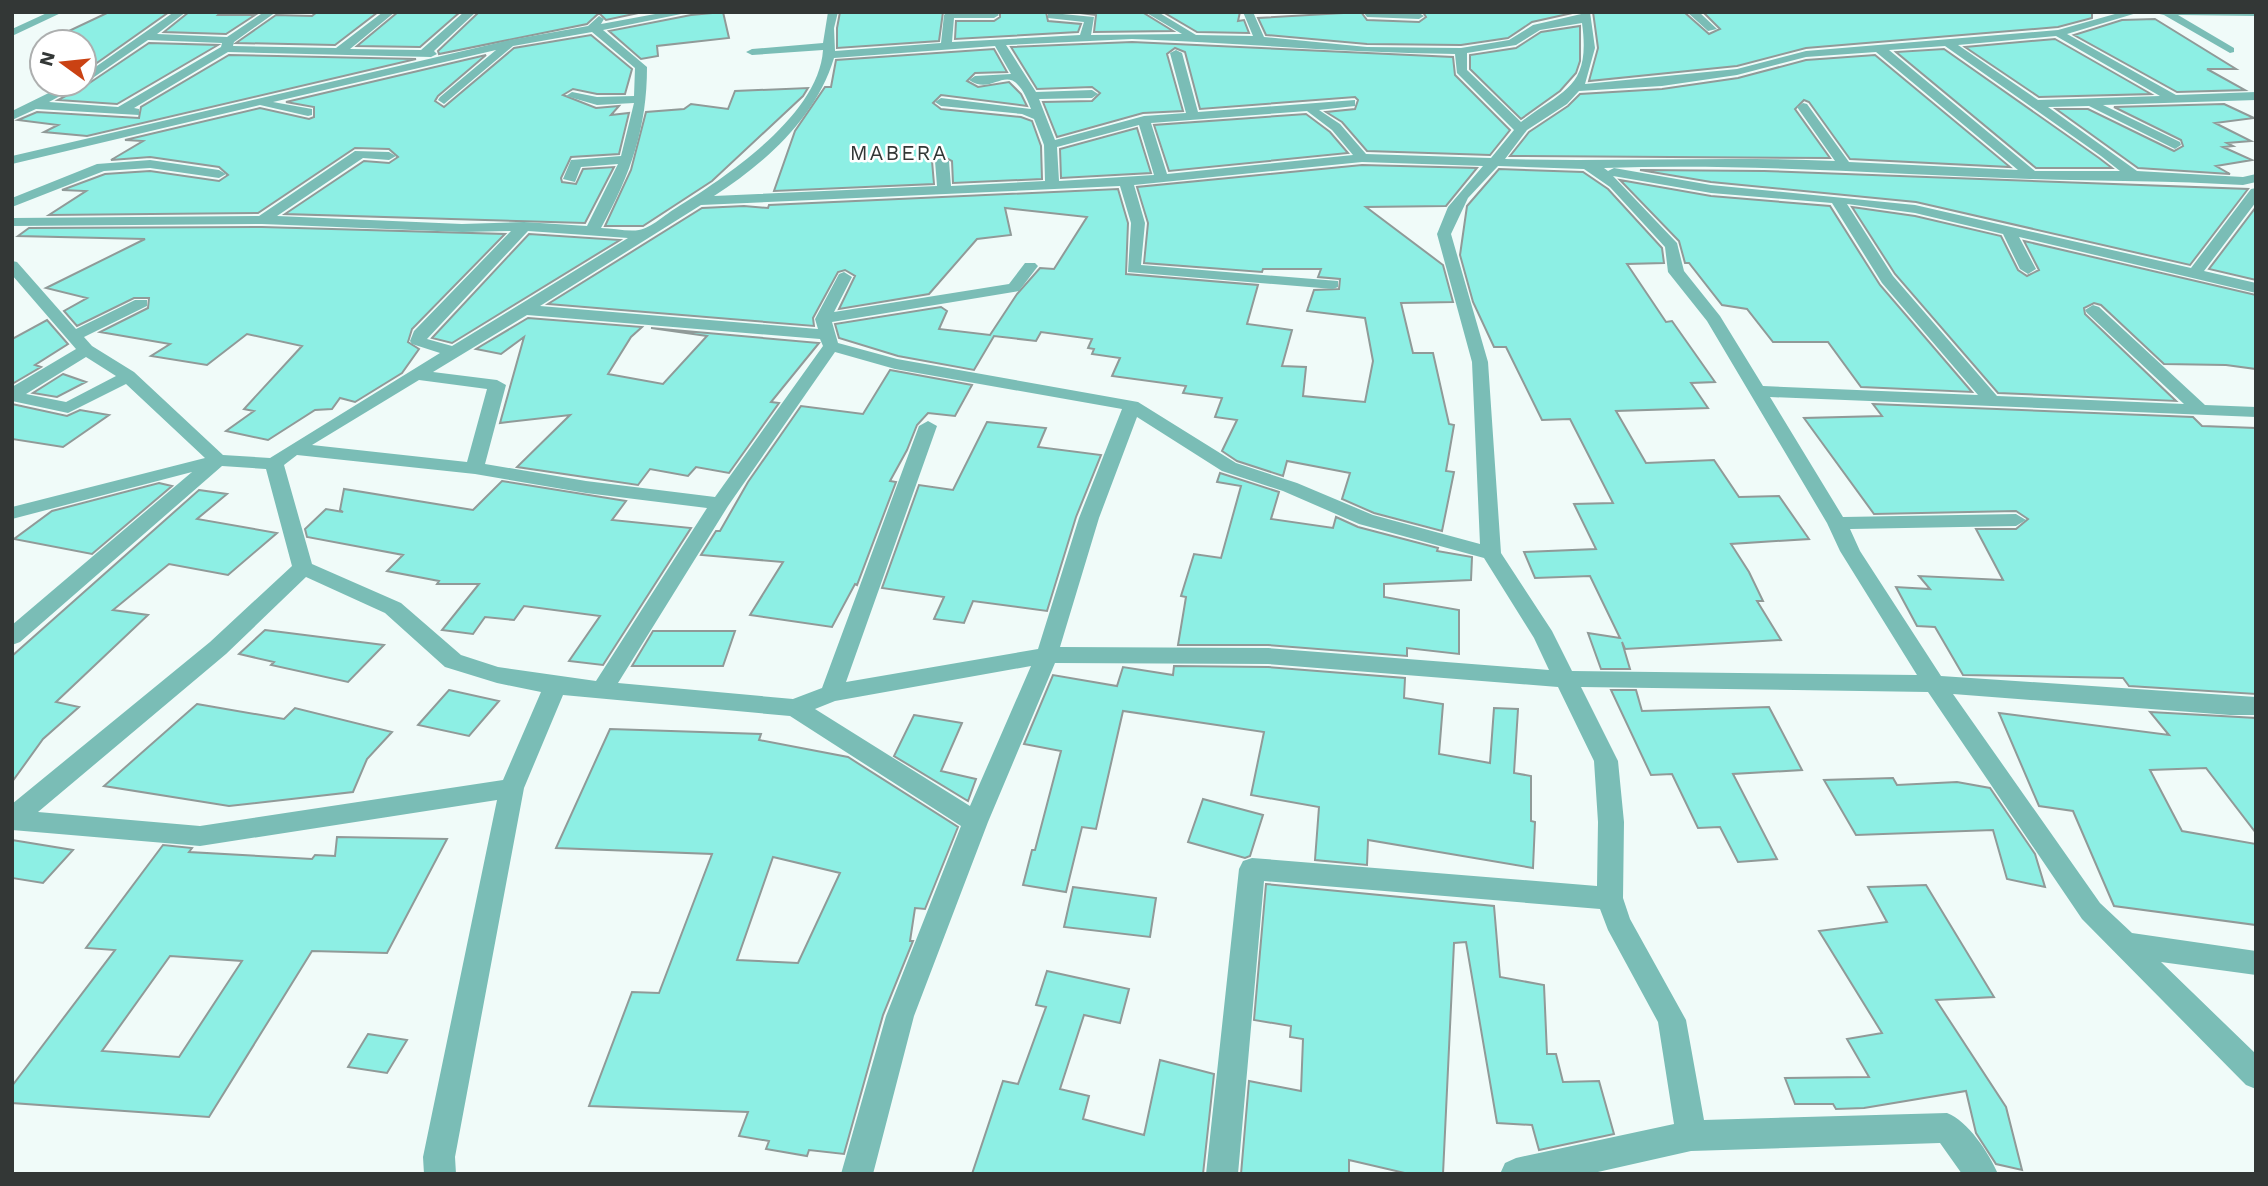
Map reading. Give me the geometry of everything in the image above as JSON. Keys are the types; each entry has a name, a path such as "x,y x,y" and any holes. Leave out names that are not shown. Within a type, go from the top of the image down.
{"street":[{"path":"12,33 58,12"},
{"path":"98,72 120,59 143,37 181,12"},
{"path":"122,110 228,45 271,12"},
{"path":"340,51 390,12"},
{"path":"425,53 471,12"},
{"path":"593,27 605,12"},
{"path":"12,160 454,55 593,27 686,12"},
{"path":"12,513 218,460 274,464 293,449 527,310 696,201 763,153 792,124 829,50 827,30 833,12"},
{"path":"1150,12 1196,37"},
{"path":"1248,12 1260,40"},
{"path":"1692,12 1712,29"},
{"path":"1575,88 1662,82 1737,72 1806,54 2059,33 2135,12"},
{"path":"2155,12 2256,13"},
{"path":"2168,14 2230,50"},
{"path":"946,47 949,15 994,15"},
{"path":"752,52 946,47 1132,36 1260,40 1367,50 1461,51 1512,43 1537,27 1586,15 1591,55 1575,88 1565,100 1521,129 1512,144 1462,193 1447,219 1444,234 1480,362 1492,553 1544,636 1606,761 1611,822 1610,898 1618,922 1672,1020 1691,1136"},
{"path":"1052,16 1090,19 1085,37"},
{"path":"1367,50 1367,22 1419,16"},
{"path":"592,230 617,188 628,159 642,99 641,67 593,27"},
{"path":"2059,33 2178,101"},
{"path":"1132,36 1135,52"},
{"path":"143,37 228,45 454,55"},
{"path":"999,42 1018,76 1027,83 1050,145 1052,185"},
{"path":"444,100 510,43"},
{"path":"1948,43 2038,104 2133,175"},
{"path":"1880,49 2032,175"},
{"path":"1461,51 1461,71 1521,129"},
{"path":"363,78 383,53"},
{"path":"1176,53 1193,117"},
{"path":"975,80 1018,76"},
{"path":"1031,96 1092,94"},
{"path":"572,96 597,101 642,99"},
{"path":"2038,104 2178,101 2256,96"},
{"path":"12,116 49,98"},
{"path":"2234,98 2256,109"},
{"path":"941,102 1024,111 1038,116"},
{"path":"254,103 308,112"},
{"path":"1050,145 1144,120 1351,103"},
{"path":"2090,104 2175,145"},
{"path":"36,105 122,110 182,120"},
{"path":"1310,107 1319,117 1336,127 1362,158"},
{"path":"1803,107 1846,167"},
{"path":"1144,120 1162,178"},
{"path":"262,220 360,154 389,156"},
{"path":"696,201 1126,182 1362,158 1493,161 1590,167 1711,189 1837,199 1915,209 2256,288"},
{"path":"570,180 576,163 628,159"},
{"path":"942,161 944,190"},
{"path":"1590,167 1695,161 2032,175 2133,175 2243,181 2256,178"},
{"path":"12,203 102,167 150,164 219,174"},
{"path":"1590,167 1615,184 1672,246 1676,272 1714,319 1837,523 1850,551 1934,684 2091,911 2256,1075"},
{"path":"1126,182 1138,223 1133,269 1333,284"},
{"path":"2196,272 2256,192"},
{"path":"1837,199 1852,231 1887,278 1992,401"},
{"path":"12,222 262,220 462,228 524,226 642,235"},
{"path":"454,352 418,341 422,331 524,226"},
{"path":"2009,232 2028,269"},
{"path":"12,265 81,342 128,376 218,460"},
{"path":"527,310 827,333 1014,288 1030,266"},
{"path":"602,691 827,333 844,277"},
{"path":"12,395 81,342 141,303"},
{"path":"2093,310 2201,410"},
{"path":"827,333 895,364 1132,406 1229,467 1290,487 1366,520 1492,553"},
{"path":"416,375 497,385 475,468"},
{"path":"12,395 68,408 128,376"},
{"path":"1755,391 2256,412"},
{"path":"857,1174 900,1016 975,822 1047,655 1089,518 1132,406"},
{"path":"831,692 928,426"},
{"path":"293,449 475,468 586,487 720,504"},
{"path":"12,637 218,460"},
{"path":"274,464 303,568"},
{"path":"1837,523 2016,520"},
{"path":"303,568 393,608 453,661 497,675 555,687 795,708 975,822"},
{"path":"12,820 218,648 303,568"},
{"path":"795,708 831,692 1047,655 1268,656 1564,679 1934,684 2217,705 2256,705"},
{"path":"440,1174 439,1157 512,788 555,687"},
{"path":"12,820 200,836 512,788"},
{"path":"1222,1174 1252,869 1610,898"},
{"path":"2122,944 2256,963"},
{"path":"1516,1174 1691,1136 1948,1128 1982,1174"}],"building":[{"path":"109,12 169,12 98,62 98,28 75,28"},
{"path":"189,12 255,15 226,34 164,32"},
{"path":"317,12 378,12 335,45 236,43 276,15 312,16"},
{"path":"398,12 460,12 420,47 357,46"},
{"path":"479,12 643,12 606,20 599,13 587,24 439,54 438,51"},
{"path":"723,12 729,38 657,46 658,56 641,59 609,31 691,15"},
{"path":"840,12 943,12 939,41 837,48"},
{"path":"1000,12 1046,12 1048,21 1081,24 1078,32 955,39 956,21 994,21 1000,17"},
{"path":"1072,12 1142,12 1173,31 1094,32 1096,15"},
{"path":"1163,12 1240,12 1238,21 1244,20 1249,33 1197,32"},
{"path":"1361,12 1367,20 1419,22 1426,17 1423,12 1577,12 1532,22 1508,38 1461,45 1367,44 1266,35 1258,18"},
{"path":"1593,12 1684,12 1709,34 1720,29 1703,12 2092,12 2092,18 2058,27 1806,48 1737,66 1589,81 1598,48"},
{"path":"2155,19 2236,69 2207,69 2245,90 2177,92 2074,35 2122,20"},
{"path":"1580,26 1580,61 1576,73 1560,91 1521,119 1470,69 1470,55 1516,48 1541,32"},
{"path":"591,35 632,69 625,94 597,94 573,89 563,95 596,108 619,106 611,115 629,113 619,154 571,157 561,178 562,182 576,184 583,169 614,167 585,223 285,214 364,161 389,163 398,157 389,149 355,148 258,213 49,215 86,191 62,190 105,174 150,171 219,181 228,175 219,167 150,157 111,160 143,141 125,140 260,108 309,119 314,117 314,107 286,102 486,55 438,96 435,101 444,107 514,48"},
{"path":"2055,39 2151,94 2039,97 1965,47"},
{"path":"1132,42 1453,57 1455,75 1510,130 1490,155 1367,151 1342,122 1326,112 1355,109 1358,100 1355,97 1200,109 1185,52 1175,48 1167,54 1183,111 1143,113 1057,137 1043,102 1092,101 1100,93 1092,87 1037,89 1011,47"},
{"path":"149,43 218,45 117,104 58,100 98,98 98,77"},
{"path":"994,49 1007,72 975,73 967,81 978,87 1009,82 1021,94 1027,106 941,95 933,103 941,109 1021,117 1032,121 1041,146 1042,179 953,183 952,161 941,155 932,161 934,184 774,191 795,131 825,87 831,87 836,60"},
{"path":"1944,49 2112,168 2036,168 1896,52"},
{"path":"229,55 416,59 87,136 44,132 58,125 18,120 37,112 139,118 141,107"},
{"path":"1875,55 2010,167 1850,159 1809,102 1804,100 1795,109 1830,158 1510,156 1529,132 1568,106 1580,94 1662,89 1738,78 1806,60"},
{"path":"808,88 803,96 712,181 643,226 605,226 631,170 646,112 684,109 691,104 728,109 735,91"},
{"path":"2224,104 2254,118 2215,123 2251,141 2227,143 2233,146 2223,147 2252,160 2216,166 2230,174 2138,168 2056,109 2088,109 2174,151 2183,146 2181,140 2114,107"},
{"path":"1306,114 1330,132 1348,153 1169,171 1154,125"},
{"path":"1137,128 1151,173 1061,178 1060,149"},
{"path":"1362,165 1477,168 1446,206 1366,207 1443,265 1453,302 1401,303 1413,353 1433,353 1449,424 1454,425 1446,471 1454,472 1442,531 1374,513 1342,499 1350,473 1287,461 1283,476 1237,461 1222,451 1237,420 1215,417 1222,398 1183,393 1186,386 1112,376 1120,358 1092,354 1094,349 1088,348 1092,339 1041,332 1036,341 994,336 974,370 898,356 839,338 835,324 941,307 947,311 939,329 990,335 1017,294 1040,268 1054,269 1087,217 1005,208 1011,235 977,239 929,294 839,309 855,276 845,270 838,272 813,318 814,326 548,304 702,208 768,208 769,205 1118,189 1128,223 1126,274 1258,285 1247,324 1292,330 1282,366 1306,367 1303,396 1365,402 1373,361 1365,318 1307,311 1314,290 1339,289 1340,279 1318,277 1321,269 1263,269 1262,272 1144,263 1148,223 1137,187"},
{"path":"1499,169 1583,172 1608,189 1662,248 1664,263 1627,264 1666,322 1672,321 1715,382 1691,383 1708,408 1616,411 1646,463 1714,460 1739,497 1779,496 1809,539 1731,544 1763,601 1757,601 1781,640 1625,649 1622,642 1630,669 1601,669 1588,633 1620,638 1590,576 1535,578 1524,552 1596,549 1574,504 1613,503 1570,419 1542,420 1506,347 1494,347 1473,302 1460,255 1467,206"},
{"path":"1640,170 1764,171 2248,189 2190,265 1916,202 1711,182"},
{"path":"1620,180 1711,196 1830,206 1880,285 1972,392 1861,387 1828,342 1773,342 1747,309 1722,305 1689,263 1685,263 1679,241"},
{"path":"1852,207 1915,216 2001,236 2018,270 2027,276 2039,270 2024,241 2256,295 2256,369 2226,365 2164,364 2101,305 2094,303 2084,308 2085,314 2176,401 1998,393 1895,274"},
{"path":"2256,207 2256,280 2209,269"},
{"path":"262,227 505,234 412,329 408,342 419,349 402,373 355,402 340,398 332,409 315,410 268,440 226,431 254,411 244,409 302,346 247,334 207,365 151,356 170,344 100,332 148,308 149,298 134,298 77,326 64,311 87,298 46,288 145,239 18,236 29,228"},
{"path":"529,234 620,240 452,343 432,338"},
{"path":"528,318 642,327 631,337 608,374 663,384 707,336 651,328 819,343 771,402 779,403 729,473 696,467 688,476 650,469 638,485 517,467 570,415 500,423 524,337 501,354 476,349"},
{"path":"47,320 68,344 35,365 41,367 12,384 12,339"},
{"path":"890,370 972,385 955,416 928,413 917,425 890,481 896,482 857,585 855,584 832,627 750,615 783,562 701,555 716,531 720,531 748,482 801,406 863,414"},
{"path":"63,374 86,382 57,397 33,393"},
{"path":"12,404 67,416 80,410 109,415 63,447 12,439"},
{"path":"1873,404 2193,417 2202,426 2256,428 2256,694 2129,686 2123,678 1963,675 1935,627 1917,626 1896,587 1930,589 1919,576 2003,580 1976,529 2016,529 2028,519 2016,511 1874,514 1804,418 1882,416"},
{"path":"987,422 1046,428 1038,447 1101,455 1076,517 1047,611 973,601 964,623 934,619 944,597 882,588 919,485 953,490"},
{"path":"1220,473 1279,492 1271,519 1333,528 1336,517 1358,527 1438,548 1437,551 1472,557 1471,580 1384,584 1384,597 1459,610 1459,654 1407,648 1407,656 1268,645 1178,645 1186,597 1181,596 1194,554 1221,558 1241,486 1217,482"},
{"path":"502,481 626,501 612,520 691,528 603,665 569,661 600,616 524,606 514,620 485,617 473,634 442,630 479,584 437,584 439,581 387,571 403,555 307,537 305,529 326,509 343,512 340,510 344,489 473,510"},
{"path":"159,483 172,486 92,554 14,539 52,511"},
{"path":"199,490 227,494 197,519 277,533 228,575 169,564 113,610 148,615 56,702 79,707 43,739 12,782 12,656"},
{"path":"265,630 384,645 348,682 271,665 274,662 239,654"},
{"path":"653,631 735,631 723,666 632,666"},
{"path":"1174,666 1268,667 1405,678 1404,698 1443,704 1439,754 1490,763 1494,708 1518,709 1514,773 1531,776 1531,821 1535,822 1533,868 1368,840 1367,865 1315,860 1319,807 1251,795 1264,732 1123,711 1096,829 1082,827 1066,892 1023,885 1061,751 1024,744 1053,675 1117,686 1123,667 1173,675"},
{"path":"449,690 499,701 469,736 418,725"},
{"path":"1611,690 1636,690 1642,711 1769,707 1802,770 1733,774 1777,859 1738,862 1720,827 1698,828 1672,774 1651,775"},
{"path":"197,704 284,719 295,708 392,732 367,759 353,792 229,806 104,786"},
{"path":"2150,712 2256,718 2256,833 2206,768 2150,770 2182,831 2256,844 2256,925 2114,906 2073,811 2039,806 1999,713 2169,735"},
{"path":"914,715 962,723 941,771 976,779 968,801 894,756"},
{"path":"610,729 761,734 759,740 848,757 958,827 925,909 915,908 910,941 913,941 883,1015 844,1154 809,1150 807,1156 766,1149 769,1141 739,1136 748,1112 589,1106 632,992 659,993 712,854 556,848","holes":["773,857 840,873 798,963 737,960"]},
{"path":"1893,778 1897,785 1957,782 1990,788 2035,854 2045,887 2007,879 1993,830 1856,835 1824,780"},
{"path":"1203,799 1263,815 1250,856 1245,858 1188,842"},
{"path":"337,837 447,839 387,953 312,951 209,1117 12,1103 12,1086 115,950 86,948 163,845 192,848 189,852 312,859 315,855 335,856","holes":["170,956 242,961 179,1057 102,1051"]},
{"path":"12,840 73,850 43,883 12,878"},
{"path":"1266,884 1494,906 1500,977 1544,985 1547,1054 1556,1054 1563,1082 1599,1081 1614,1134 1539,1150 1532,1125 1497,1123 1466,942 1454,943 1443,1174 1409,1174 1349,1160 1349,1174 1241,1174 1249,1081 1301,1091 1303,1039 1290,1037 1291,1026 1254,1020"},
{"path":"1926,885 1994,997 1936,1000 2006,1107 2022,1170 1996,1164 1976,1133 1966,1091 1864,1108 1836,1109 1833,1104 1795,1104 1785,1078 1869,1077 1847,1039 1882,1033 1819,931 1887,922 1868,887"},
{"path":"1073,887 1156,898 1150,937 1064,927"},
{"path":"1047,971 1129,989 1120,1023 1084,1015 1060,1089 1089,1096 1083,1119 1144,1135 1160,1060 1214,1074 1203,1174 972,1174 1003,1081 1018,1084 1046,1007 1036,1005"},
{"path":"368,1034 407,1040 387,1073 348,1067"}],"district":[{"name":"MABERA","path":"899,153"}]}
